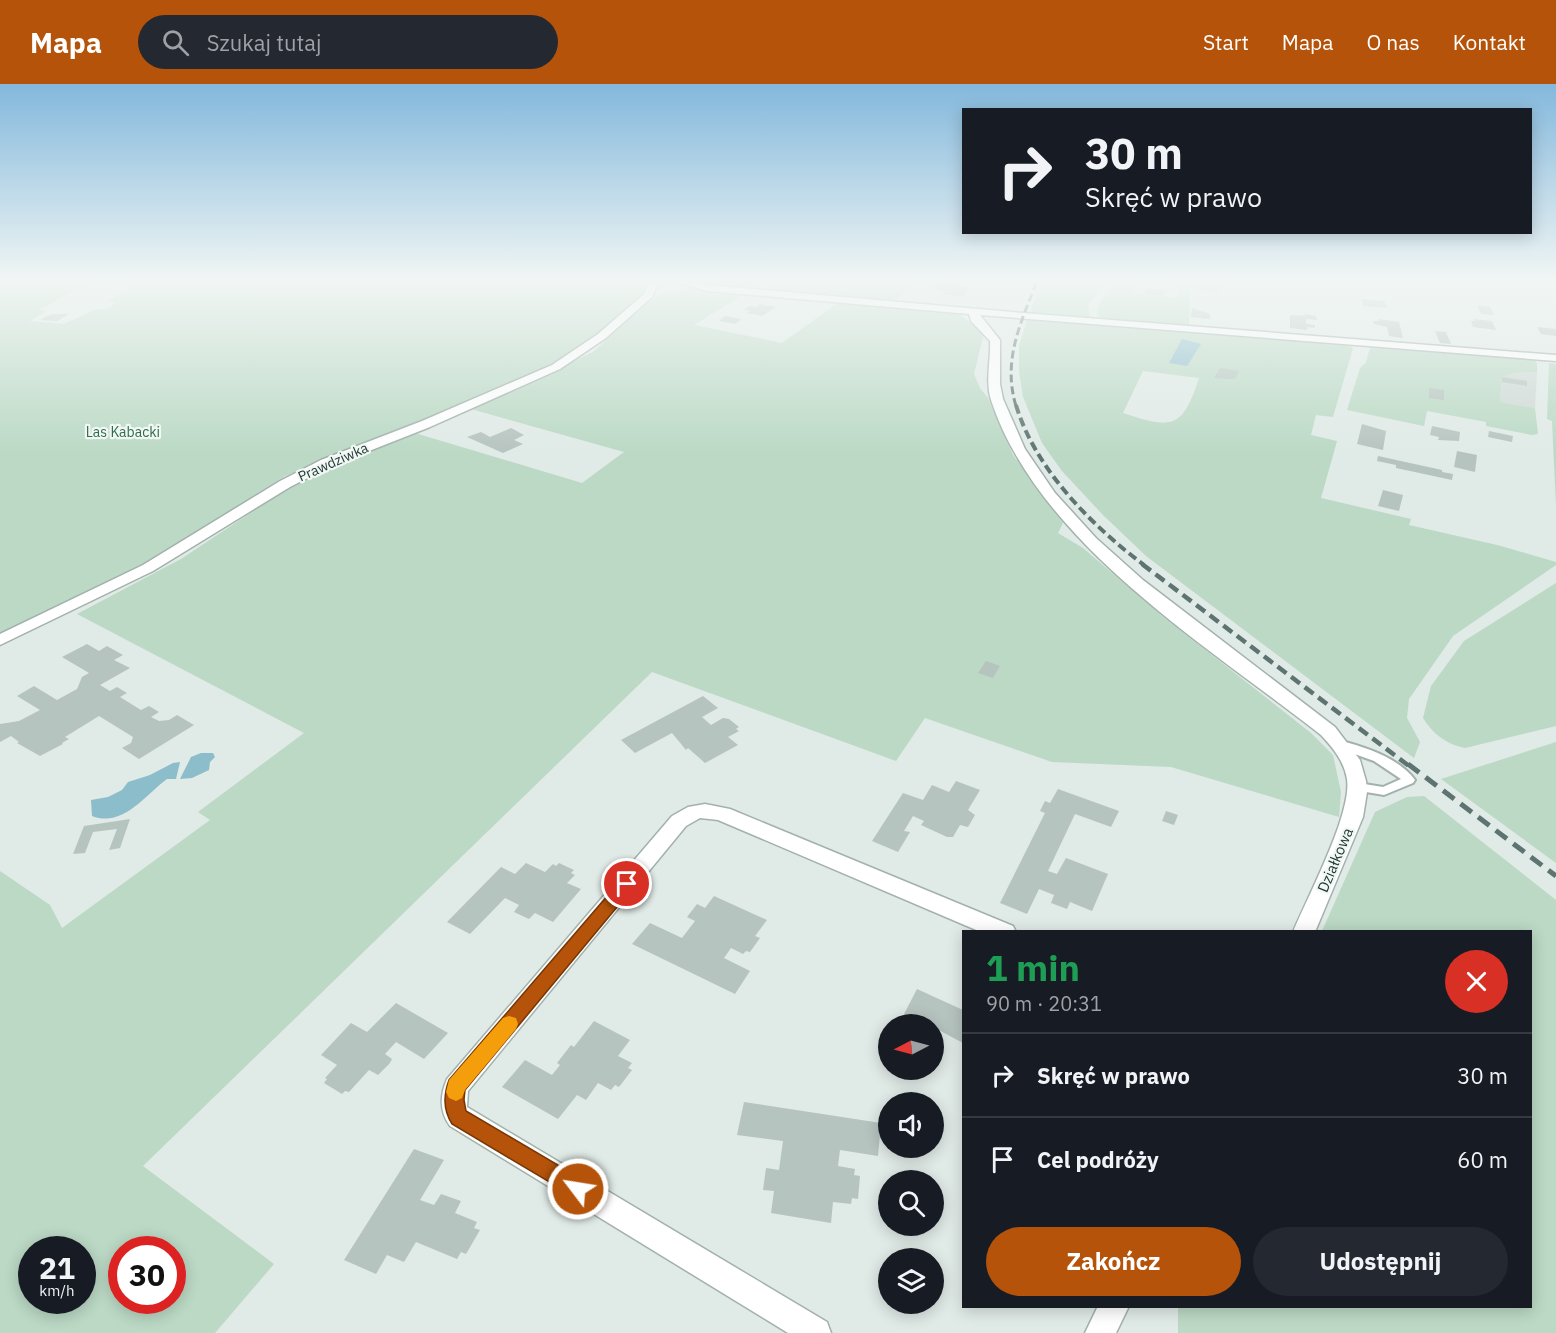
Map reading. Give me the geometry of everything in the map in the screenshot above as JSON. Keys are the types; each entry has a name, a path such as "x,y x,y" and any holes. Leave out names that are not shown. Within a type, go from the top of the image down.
{"street":[{"name":"Prawdziwka","path":"0,640 148,568 285,484 326,463 426,424 556,367 600,337"},
{"path":"992,337 996,349 993,380 996,397 1006,426 1033,474 1055,501 1107,555 1158,600 1291,701 1342,745 1353,763 1358,787"},
{"path":"1294,337 1556,358"},
{"name":"Działkowa","path":"1305,930 1353,817 1359,797 1358,787"},
{"path":"816,1333 459,1117 454,1110 456,1087 679,821 695,811 704,810 723,814 1000,930"},
{"path":"1100,1333 1113,1308"}],"lane":[{"path":"1342,745 1361,750 1395,768 1409,780 1384,791 1358,787"}],"shaded area":[{"path":"1537,372 1535,408 1500,402 1502,377 1516,373"}],"green space":[{"name":"Las Kabacki","path":"0,337 595,337 563,358 467,404 285,476 143,565 0,637"},
{"path":"609,337 754,337 782,343 790,337 983,337 974,374 980,388 988,398 1013,455 1063,523 1058,533 1083,548 1161,615 1311,733 1333,755 1341,792 1339,817 1171,767 1052,762 925,718 896,761 652,672 143,1166 274,1264 215,1333 0,1333 0,871 50,905 62,928 210,820 198,812 304,733 77,614 181,559 282,492 318,473 415,433 582,483 624,452 471,409 593,352"},
{"path":"1022,337 1248,337 1347,345 1353,348 1333,417 1316,415 1311,435 1337,441 1321,498 1411,519 1409,525 1497,545 1556,562 1556,565 1453,636 1409,699 1407,718 1420,742 1414,758 1146,556 1103,515 1062,471 1042,443 1023,397 1019,371 1019,346","holes":["1143,371 1199,378 1187,408 1173,421 1153,422 1123,413"]},
{"path":"1370,348 1533,359 1537,363 1537,372 1516,373 1502,377 1500,402 1535,408 1538,434 1532,435 1486,426 1486,422 1427,411 1424,426 1347,410 1360,368 1366,362"},
{"path":"1549,363 1556,364 1556,505 1552,421 1547,419"},
{"path":"1556,583 1556,726 1465,748 1441,738 1423,718 1431,686 1464,641"},
{"path":"1556,742 1556,863 1441,779"},
{"path":"1424,796 1556,900 1556,1333 1178,1333 1178,1308 1532,1308 1532,930 1322,930 1375,812 1407,797"}],"water":[{"path":"1182,339 1201,344 1187,366 1169,363"},
{"path":"201,753 213,753 215,757 210,762 209,770 192,778 180,779 191,757"},
{"path":"180,762 176,779 167,779 124,814 103,819 92,816 91,800 108,797 122,790 128,782"}],"building":[{"path":"1438,337 1448,337 1451,344 1440,343"},
{"path":"1220,368 1239,371 1236,378 1214,378"},
{"path":"1502,377 1527,381 1527,386 1502,382"},
{"path":"1429,388 1444,390 1444,400 1429,398"},
{"path":"1362,424 1386,431 1383,450 1357,444"},
{"path":"1432,426 1460,432 1459,441 1438,440 1439,437 1430,435"},
{"path":"511,428 524,435 514,440 523,444 503,453 467,437 481,432 490,437"},
{"path":"1489,431 1513,436 1512,442 1488,437"},
{"path":"1457,451 1477,455 1475,472 1454,467"},
{"path":"1378,456 1442,470 1442,472 1453,474 1452,480 1396,468 1396,465 1377,461"},
{"path":"1383,490 1403,495 1399,511 1378,506"},
{"path":"87,644 99,651 107,646 123,655 114,660 130,668 100,685 110,691 117,687 127,693 120,697 141,710 149,706 159,712 151,717 159,721 169,720 177,715 194,725 139,759 122,748 131,743 133,737 99,716 65,737 69,739 63,744 40,756 17,743 19,742 11,736 0,742 0,724 19,721 40,710 17,696 34,686 57,700 77,689 82,677 89,673 62,657"},
{"path":"986,661 1000,666 993,678 978,673"},
{"path":"703,696 718,708 702,717 711,725 723,718 729,719 739,727 736,729 739,731 728,737 738,745 705,763 688,748 686,750 672,733 635,753 621,740"},
{"path":"956,781 980,790 968,810 975,815 968,827 960,825 953,837 947,837 921,825 924,821 913,816 904,831 910,832 898,852 872,841 903,793 923,800 932,785 949,792"},
{"path":"1058,789 1119,811 1111,827 1075,814 1048,871 1057,874 1066,858 1108,874 1092,911 1070,902 1067,909 1051,903 1054,895 1039,889 1027,914 1000,903 1045,813 1040,811 1045,801 1050,803"},
{"path":"1166,811 1178,815 1174,825 1162,821"},
{"path":"130,819 120,848 109,850 117,829 93,832 85,853 73,854 84,826"},
{"path":"526,863 545,872 553,864 556,866 559,863 574,870 571,873 575,875 567,883 581,889 553,922 535,913 529,919 514,912 519,905 505,898 470,934 447,922 501,867 515,874"},
{"path":"714,896 767,920 755,936 760,938 750,952 746,951 743,954 731,948 724,958 750,971 735,994 632,944 650,923 682,938 695,921 687,917 697,904 705,908"},
{"path":"917,989 962,1010 962,1042 944,1033 944,1014 904,1014"},
{"path":"396,1003 448,1033 424,1059 396,1042 385,1054 392,1059 390,1063 378,1075 369,1070 349,1092 345,1091 342,1094 324,1083 327,1079 325,1078 337,1065 321,1055 351,1023 367,1032"},
{"path":"594,1021 630,1040 618,1056 632,1063 628,1068 632,1070 619,1087 615,1085 611,1090 598,1083 586,1100 577,1095 558,1119 502,1087 525,1060 552,1075 560,1065 557,1063 571,1045 574,1047"},
{"path":"744,1102 878,1123 878,1156 840,1150 838,1166 855,1169 854,1175 860,1176 858,1199 852,1198 851,1204 833,1202 831,1223 771,1213 774,1191 763,1190 766,1168 779,1170 783,1141 737,1135"},
{"path":"414,1149 444,1160 420,1200 434,1205 441,1194 461,1201 455,1213 477,1222 474,1228 480,1230 466,1254 461,1252 457,1259 416,1242 404,1262 387,1255 376,1274 344,1260"}],"railway":[{"path":"1016,337 1011,373 1016,406"},
{"path":"1016,405 1025,429 1051,473 1105,533 1144,565"},
{"path":"1142,564 1409,766"},
{"path":"1408,764 1556,876"}],"slow traffic":[{"path":"456,1092 456,1087 509,1024"}],"route":[{"path":"578,1189 459,1117 454,1110 456,1087 627,884"}]}
